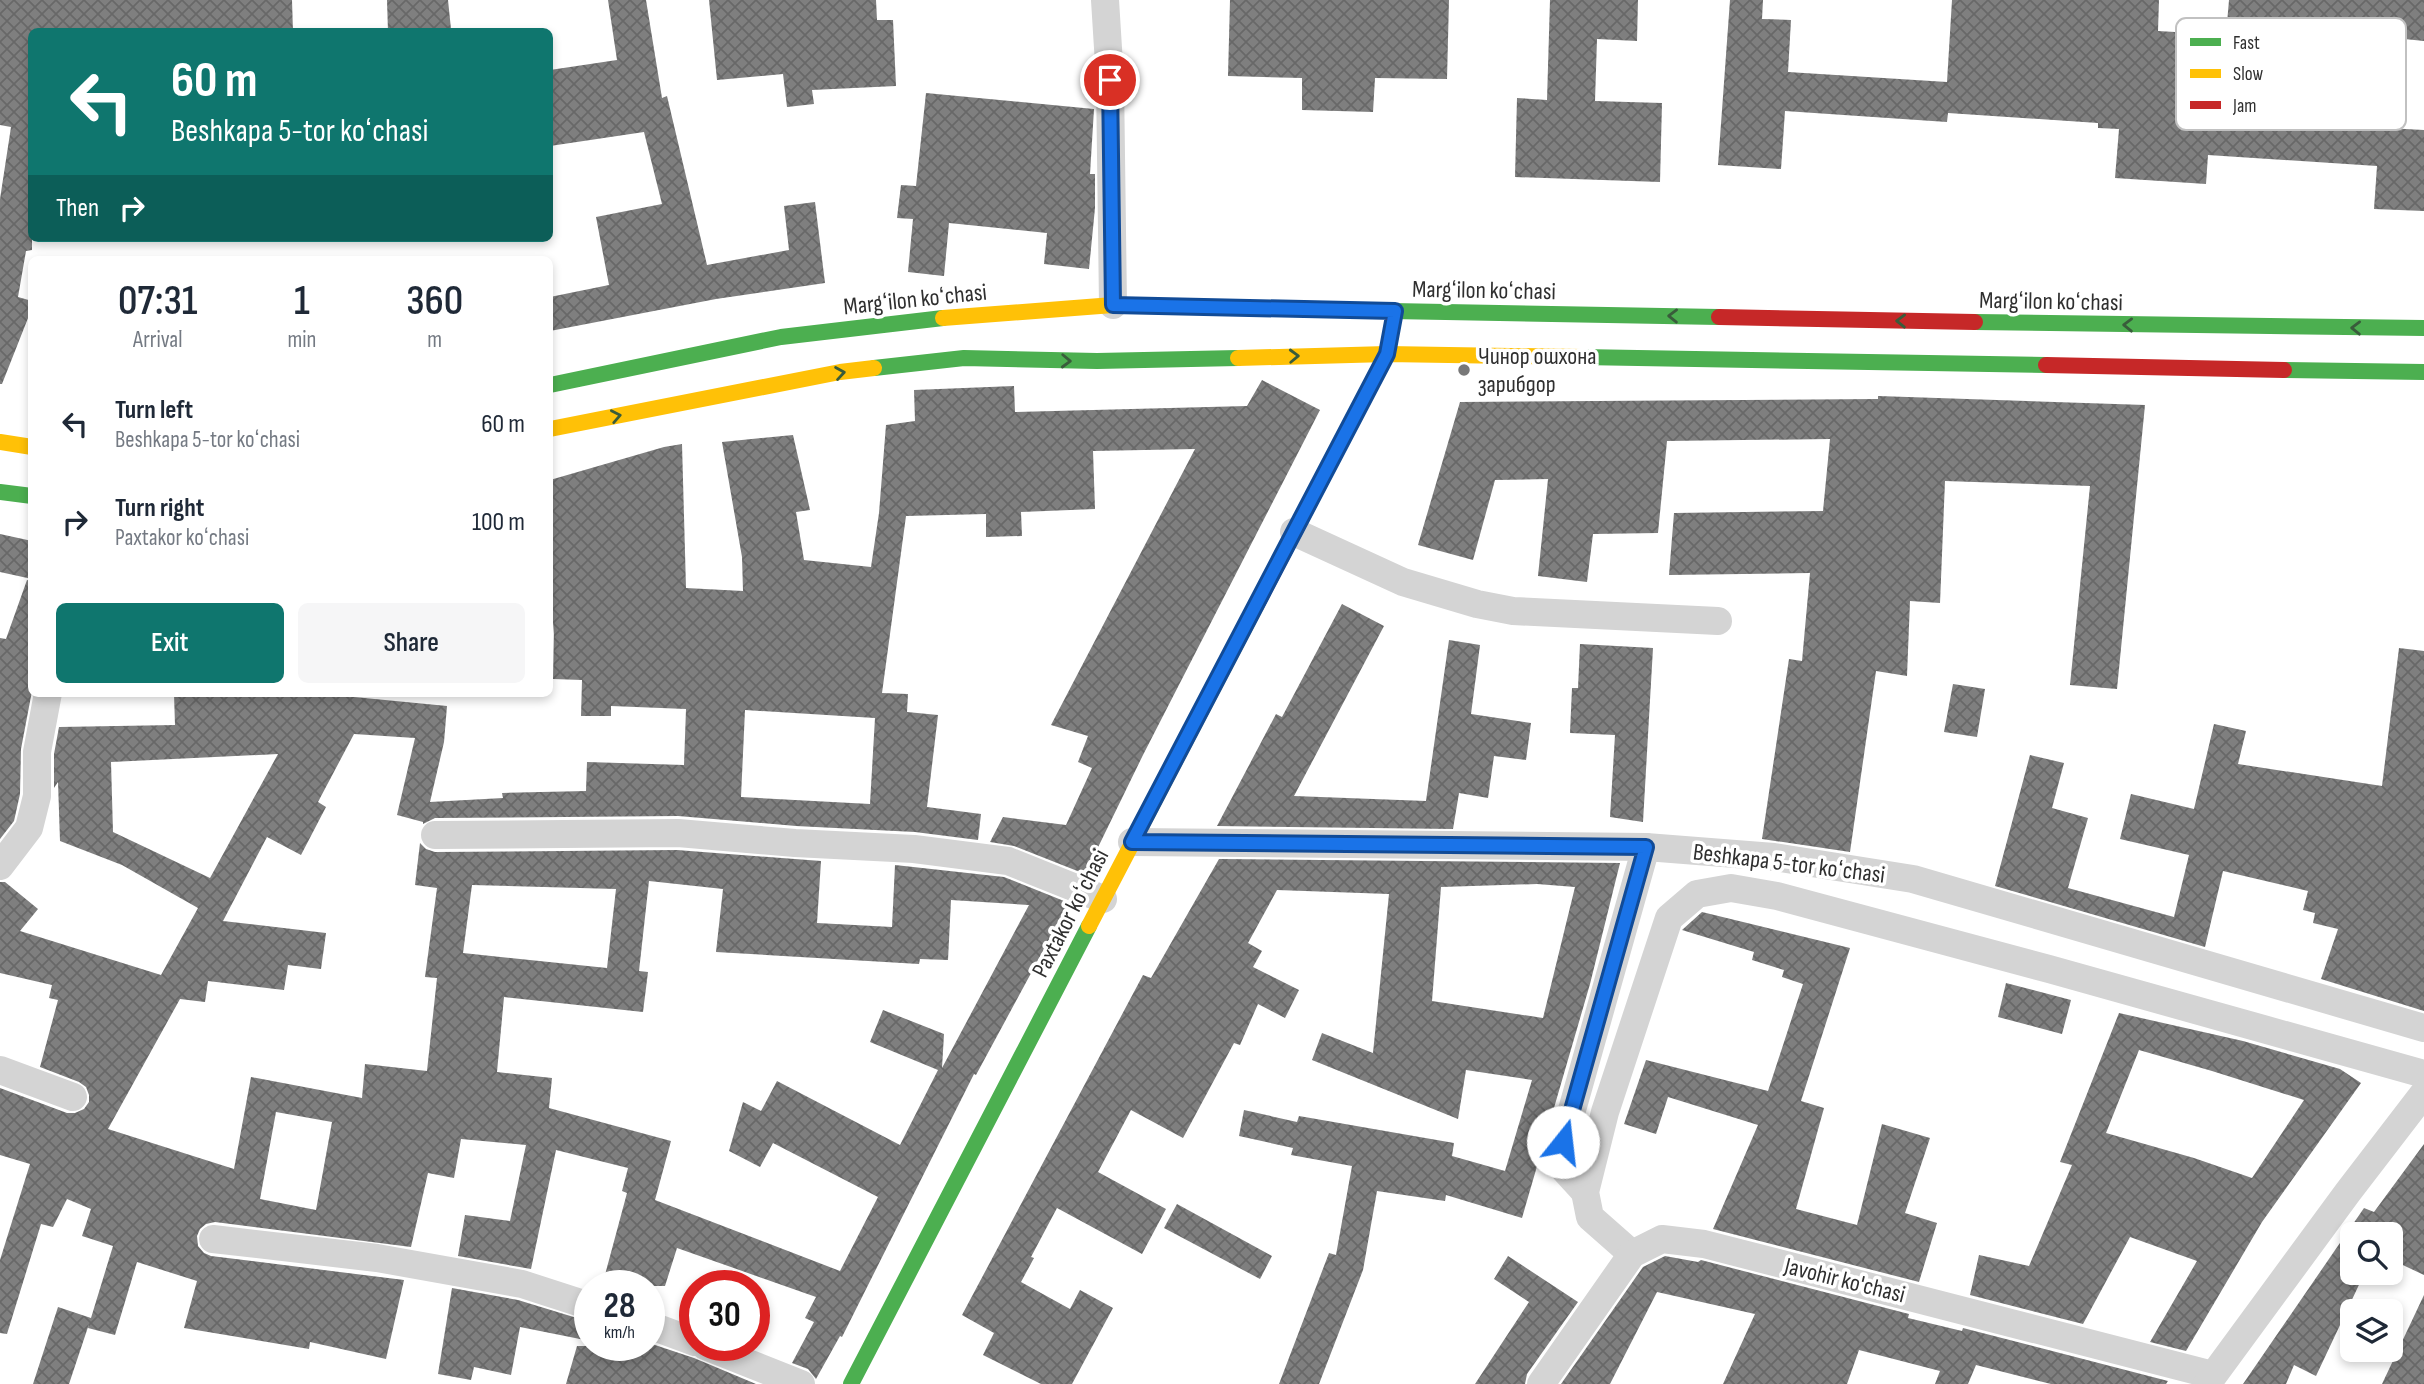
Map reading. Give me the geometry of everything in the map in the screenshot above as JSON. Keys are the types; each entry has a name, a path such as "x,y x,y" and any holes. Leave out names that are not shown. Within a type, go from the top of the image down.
{"main road":[{"name":"Margʻilon koʻchasi","path":"553,384 781,337 928,319 1113,305 2063,324 2424,328"},
{"name":"Paxtakor koʻchasi","path":"851,1384 1387,354 1395,311"},
{"path":"553,428 840,372 964,358 1097,361 1387,354 2424,372"},
{"path":"0,442 28,446"},
{"path":"0,492 28,496"}],"street":[{"path":"1105,0 1110,80 1113,305"},
{"path":"1294,532 1403,582 1477,604 1513,611 1718,621"},
{"path":"0,866 29,828 37,796 37,752 47,697"},
{"path":"435,835 678,833 914,849 1008,861 1102,899"},
{"name":"Beshkapa 5-tor koʻchasi","path":"1132,842 1646,847 1774,857 1913,879 2424,1028"},
{"path":"1585,1192 1564,1170 1563,1142 1646,847"},
{"path":"1632,1254 1590,1217 1585,1192 1605,1112 1669,918 1697,894 1731,888 1777,896 2424,1074"},
{"path":"0,1070 73,1097"},
{"path":"2210,1380 2424,1093"},
{"path":"213,1239 377,1258 522,1284 574,1301"},
{"name":"Javohir ko'chasi","path":"1541,1384 1632,1254 1662,1239 1704,1244 2210,1380"},
{"path":"743,1361 801,1384"}],"building":[{"path":"0,0 292,0 293,28 28,28 28,242 32,242 32,250 26,251 18,297 28,300 28,318 2,384 0,199 11,127 0,125"},
{"path":"387,0 448,0 451,28 388,28"},
{"path":"608,0 646,0 662,98 667,96 707,265 789,250 784,206 815,202 825,283 716,299 553,330 553,296 609,285 596,217 662,204 644,132 553,146 553,70 617,60"},
{"path":"709,0 876,0 877,20 893,20 896,86 812,90 814,104 787,107 783,74 717,80"},
{"path":"1230,0 1449,0 1447,79 1375,78 1373,112 1302,110 1302,78 1228,76"},
{"path":"1550,0 1638,0 1637,41 1597,39 1595,101 1662,103 1660,182 1515,177 1517,98 1547,100"},
{"path":"1730,0 1763,0 1762,19 1791,20 1788,72 1947,82 1952,0 2159,0 2158,31 2176,32 2176,130 2424,130 2424,211 2374,209 2377,166 2208,155 2206,184 2115,178 2119,129 2098,128 2098,123 1948,113 1947,122 1785,111 1781,169 1718,165"},
{"path":"2229,0 2424,0 2424,41 2406,39 2406,18 2227,18"},
{"path":"926,93 1094,109 1090,174 1095,174 1095,208 1089,269 1044,264 1047,233 949,223 944,276 908,272 913,219 897,218 901,185 916,186"},
{"path":"1262,380 1320,410 1085,874 1014,846 990,842 1003,817 1066,825 1092,768 1078,762 1088,736 1051,725 1195,449 1093,451 1095,509 1021,512 1022,536 986,537 986,514 906,516 882,693 908,694 907,712 938,715 927,807 981,814 978,840 915,832 678,816 435,818 423,824 397,815 415,738 354,734 318,802 326,807 301,855 267,837 223,921 326,933 321,969 288,965 284,990 208,981 205,1002 180,999 108,1129 234,1169 251,1077 362,1098 365,1064 427,1071 437,978 425,977 437,888 415,885 420,843 435,852 677,850 821,861 817,923 892,927 895,865 1004,877 1069,903 976,1075 974,1074 842,1337 840,1336 816,1379 808,1369 792,1363 814,1322 805,1318 816,1297 770,1281 770,1270 739,1270 677,1248 665,1286 665,1270 606,1270 627,1193 622,1191 628,1168 556,1150 531,1269 458,1256 465,1215 510,1221 526,1145 461,1139 454,1178 428,1173 411,1247 215,1222 206,1224 197,1236 198,1246 211,1256 404,1280 386,1359 310,1342 309,1349 184,1328 197,1281 137,1262 115,1335 88,1328 89,1324 69,1384 33,1384 58,1307 91,1318 113,1246 82,1236 91,1209 67,1199 53,1227 41,1224 7,1334 0,1333 0,1260 30,1164 0,1155 0,1088 67,1113 84,1109 89,1102 89,1095 86,1087 79,1082 40,1067 58,1000 49,998 52,985 0,973 0,882 5,882 38,909 20,931 161,975 198,908 122,865 60,841 58,782 54,788 54,754 59,727 175,725 174,697 354,697 447,706 444,742 430,802 503,798 502,793 586,791 587,762 684,765 686,709 611,706 611,716 581,716 582,680 553,679 553,479 682,444 686,588 743,591 742,557 722,442 793,435 810,510 796,512 804,560 871,567 879,513 886,425 915,421 914,390 1014,386 1015,412 1247,406","holes":["745,710 875,718 870,804 741,797","278,754 210,878 113,832 111,762","649,881 723,889 716,952 919,964 920,959 948,960 951,900 1029,905 942,1068 944,1034 883,1010 870,1042 938,1070 900,1145 777,1081 761,1111 743,1102 729,1151 760,1167 773,1143 878,1197 840,1271 655,1200 671,1141 549,1108 552,1078 497,1072 504,997 643,1012 648,972 639,971","472,885 616,889 607,968 463,953","276,1112 332,1122 316,1210 260,1199"]},
{"path":"1878,396 2145,405 2117,689 2070,685 2090,486 1945,481 1940,603 1910,601 1907,676 1876,671 1850,852 1762,839 1789,659 1802,661 1810,573 1669,575 1674,513 1823,511 1830,439 1667,441 1658,533 1593,534 1587,582 1538,576 1548,479 1495,480 1473,560 1418,545 1460,402 1878,399"},
{"path":"0,534 28,540 28,578 0,572"},
{"path":"28,580 28,697 31,697 21,749 20,794 14,821 0,839 0,638 6,639"},
{"path":"1342,604 1384,626 1294,796 1426,801 1449,640 1480,645 1471,714 1531,723 1526,760 1494,756 1488,798 1459,793 1453,829 1217,826 1276,714 1282,717"},
{"path":"1580,644 1653,648 1643,822 1610,817 1615,735 1570,733 1572,688 1578,688"},
{"path":"2399,648 2424,651 2424,1011 2321,979 2338,929 2313,923 2315,913 2303,910 2308,891 2223,871 2205,947 1995,886 2030,755 2064,763 2052,808 2088,818 2068,888 2174,917 2189,855 2120,839 2131,794 2194,809 2214,724 2246,731 2238,764 2382,786"},
{"path":"1953,684 1985,689 1977,737 1944,732"},
{"path":"1219,859 1620,863 1590,984 1522,1218 1446,1195 1445,1201 1377,1191 1363,1270 1319,1384 1279,1384 1329,1253 1336,1255 1352,1166 1291,1155 1293,1148 1239,1136 1244,1110 1297,1122 1299,1116 1454,1143 1452,1156 1505,1171 1532,1080 1466,1070 1458,1119 1312,1060 1322,1033 1373,1053 1389,894 1277,890 1248,943 1262,951 1253,967 1299,990 1285,1018 1258,1004 1240,1045 1234,1043 1183,1138 1131,1110 1098,1172 1166,1209 1142,1254 1057,1208 1031,1257 1034,1258 1021,1282 1070,1309 1080,1290 1113,1308 1072,1384 1041,1384 983,1355 994,1333 962,1315 1143,975 1151,978","holes":["1537,884 1575,887 1543,1018 1432,1001 1441,887"]},
{"path":"1702,912 1850,948 1801,1101 1824,1108 1796,1209 1857,1225 1882,1124 1930,1138 1905,1213 1937,1223 1919,1282 1713,1229 1758,1125 1668,1097 1656,1134 1624,1124 1646,1060 1768,1091 1803,984 1782,977 1784,970 1752,960 1754,952 1682,930"},
{"path":"2006,983 2071,1000 2062,1034 1998,1017"},
{"path":"2119,1013 2243,1041 2340,1069 2361,1083 2262,1222 2186,1351 2150,1342 2197,1261 2130,1237 2083,1324 1970,1295 1979,1255 2029,1266 2072,1165 2060,1162","holes":["2139,1050 2304,1100 2252,1178 2106,1133"]},
{"path":"2424,1144 2424,1275 2403,1265 2403,1222 2354,1222 2364,1208 2374,1212"},
{"path":"1177,1204 1272,1256 1260,1279 1164,1228"},
{"path":"2340,1243 2340,1285 2359,1285 2352,1299 2340,1299 2340,1325 2316,1376 2294,1365 2286,1384 2243,1384"},
{"path":"1508,1256 1578,1302 1527,1374 1525,1384 1475,1384 1529,1302 1494,1279"},
{"path":"1665,1256 1698,1262 1701,1260 1909,1314 1908,1318 1962,1331 1963,1328 2168,1381 2166,1384 2051,1384 1976,1365 1968,1384 1935,1384 1940,1371 1859,1350 1847,1384 1723,1384 1755,1314 1657,1292 1610,1384 1561,1384 1643,1267"},
{"path":"452,1288 518,1300 574,1317 574,1338 520,1327 511,1375 474,1367 471,1380 438,1374"},
{"path":"2424,1295 2424,1384 2382,1384 2392,1362 2403,1362 2403,1340"},
{"path":"665,1348 679,1353 679,1361 701,1361 756,1384 566,1384 574,1356 574,1361 665,1361"}],"traffic: fast":[{"path":"1338,310 1719,317"},
{"path":"553,384 781,337 943,318"},
{"path":"1975,322 2424,328"},
{"path":"1581,357 2046,365"},
{"path":"874,368 964,358 1097,361 1238,358"},
{"path":"2284,370 2424,372"},
{"path":"0,492 28,496"},
{"path":"851,1384 1089,926"}],"traffic: slow":[{"path":"943,318 1113,305 1338,310"},
{"path":"1238,358 1387,354 1581,357"},
{"path":"553,428 840,372 874,368"},
{"path":"0,442 28,446"},
{"path":"1089,926 1256,606"}],"traffic: jam":[{"path":"1256,606 1387,354 1395,311"},
{"path":"1719,317 1975,322"},
{"path":"2046,365 2284,370"}],"place":[{"name":"Чинор ошхона зарибдор","path":"1464,370"}],"route":[{"path":"1110,80 1113,305 1395,311 1387,354 1132,842 1646,847 1563,1142"}]}
